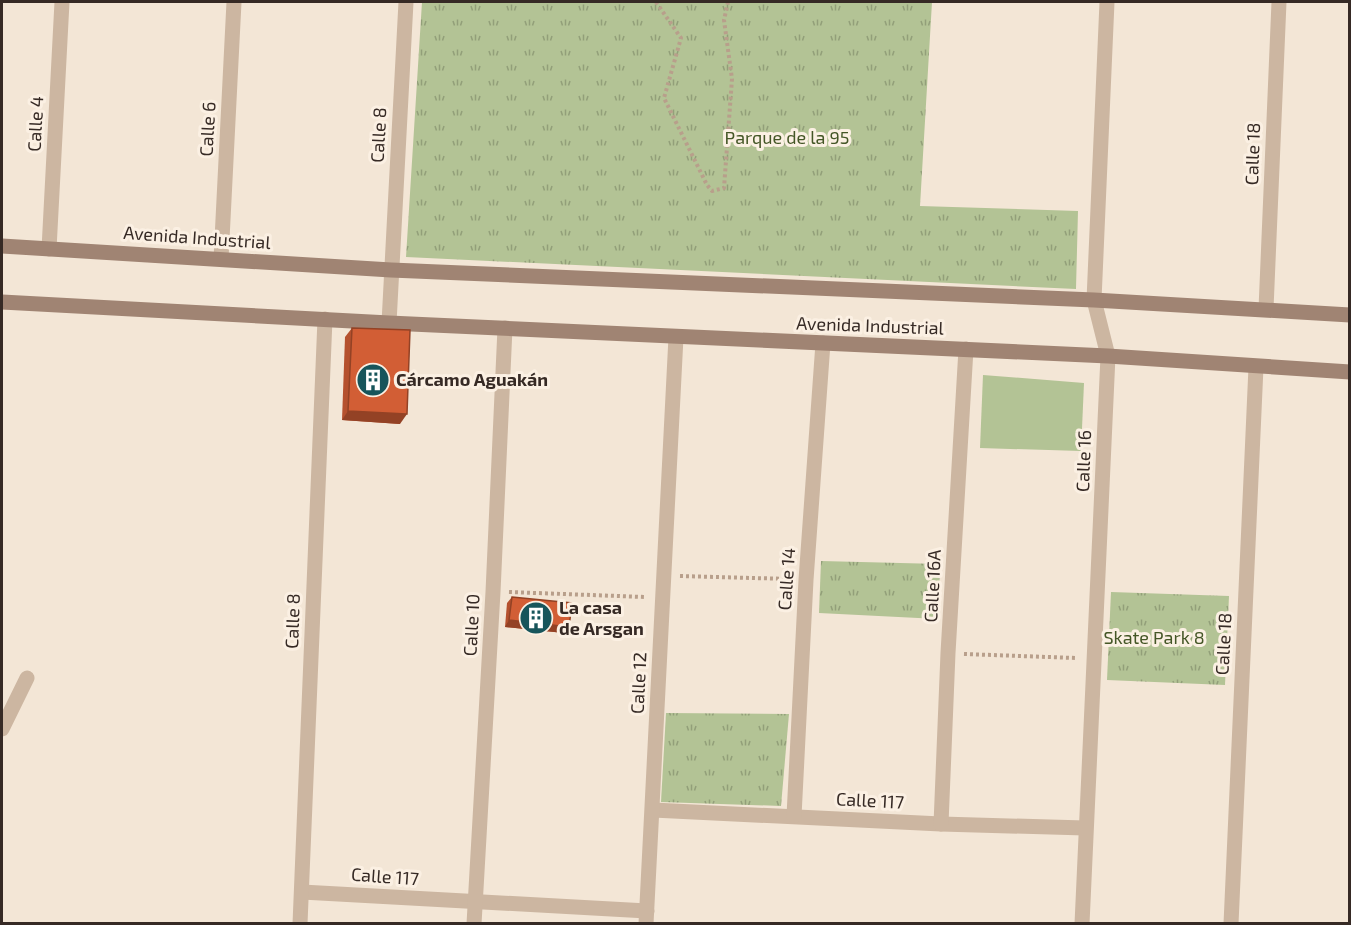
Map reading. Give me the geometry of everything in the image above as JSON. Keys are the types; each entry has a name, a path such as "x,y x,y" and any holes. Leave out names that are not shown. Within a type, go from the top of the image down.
{"street":[{"name":"Calle 4","path":"49,249 62,2"},
{"name":"Calle 6","path":"221,259 234,2"},
{"name":"Calle 8","path":"391,270 406,2"},
{"name":"Calle 16","path":"1082,924 1108,356 1094,300 1107,2"},
{"name":"Calle 18","path":"1266,309 1279,2"},
{"name":"Avenida Industrial","path":"2,246 391,270 1094,300 1350,315"},
{"path":"389,323 391,270"},
{"name":"Avenida Industrial","path":"2,302 389,323 1108,356 1350,372"},
{"name":"Calle 8","path":"300,924 325,319"},
{"name":"Calle 10","path":"474,924 505,328"},
{"name":"Calle 12","path":"646,917 676,337"},
{"name":"Calle 14","path":"794,816 806,580 823,344"},
{"name":"Calle 16A","path":"941,824 948,653 966,350"},
{"name":"Calle 18","path":"1231,924 1256,367"},
{"path":"2,729 27,678"},
{"name":"Calle 117","path":"653,810 941,824 1086,828"},
{"name":"Calle 117","path":"302,892 646,917"}],"path":[{"path":"656,2 681,38 664,98 712,191 724,188 732,79 724,20 728,2"},
{"path":"664,576 806,580"},
{"path":"493,592 663,598"},
{"path":"948,653 1095,659"}],"green space":[{"name":"Parque de la 95","path":"422,2 932,2 920,206 1078,211 1076,289 406,257"},
{"path":"983,375 1084,383 1081,451 980,448"},
{"path":"821,561 940,564 938,619 819,613"},
{"name":"Skate Park 8","path":"1111,592 1229,596 1225,685 1107,680"},
{"path":"666,713 789,714 781,806 661,802"}],"building":[{"name":"Cárcamo Aguakán","path":"352,328 410,330 407,414 348,411"},
{"name":"La casa de Arsgan","path":"512,597 572,603 569,627 509,620"}],"place":[{"name":"Cárcamo Aguakán","path":"373,380"},
{"name":"La casa de Arsgan","path":"536,618"}]}
